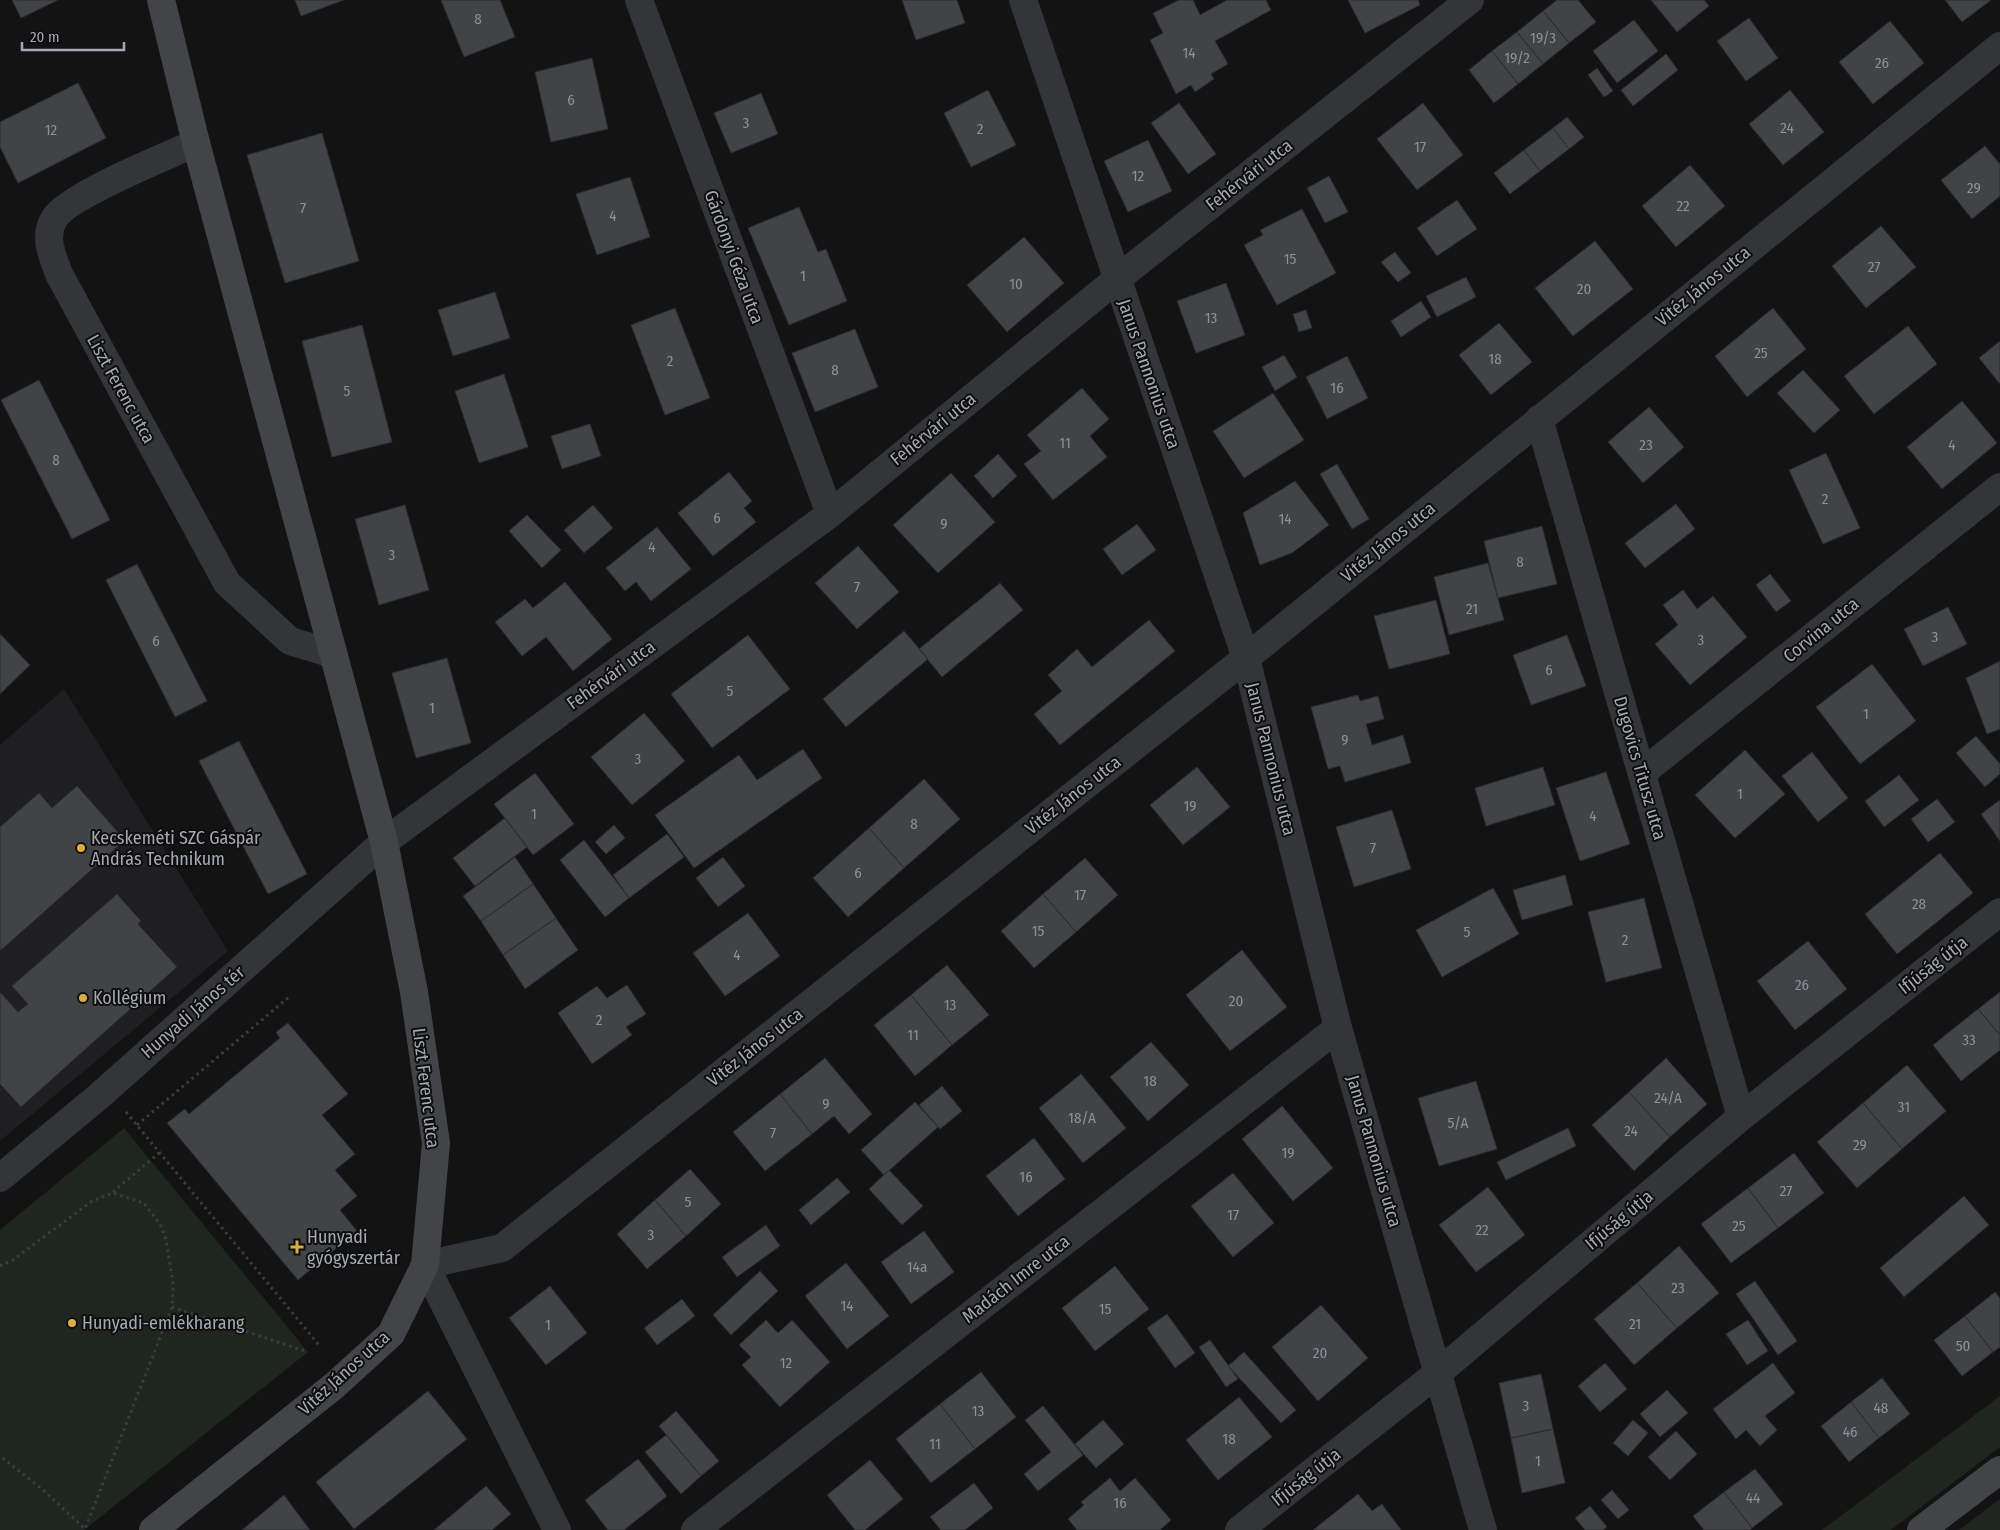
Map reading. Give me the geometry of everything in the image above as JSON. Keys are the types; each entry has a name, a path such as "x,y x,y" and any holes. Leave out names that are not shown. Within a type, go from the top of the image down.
{"street":[{"name":"Liszt Ferenc utca","path":"161,0 196,143 384,842 414,992 436,1143 425,1265"},
{"name":"Gárdonyi Géza utca","path":"639,0 830,514"},
{"name":"Janus Pannonius utca","path":"1023,0 1246,658 1338,1028 1439,1372 1483,1530"},
{"name":"Fehérvári utca","path":"384,842 830,514 1117,279 1470,0"},
{"name":"Vitéz János utca","path":"153,1530 335,1385 391,1334 425,1265 502,1248 1246,658 1538,419 2000,46"},
{"name":"Liszt Ferenc utca","path":"196,143 71,202 53,219 48,244 59,274 227,583 290,641 333,654"},
{"name":"Dugovics Titusz utca","path":"1538,419 1741,1117"},
{"name":"Corvina utca","path":"1642,773 2000,488"},
{"name":"Hunyadi János tér","path":"0,1178 107,1088 384,842"},
{"name":"Ifjúság útja","path":"1239,1530 1439,1372 1741,1117 2000,912"},
{"name":"Madách Imre utca","path":"695,1530 1338,1028"},
{"path":"425,1265 557,1530"},
{"path":"1921,1530 2000,1470"}],"path":[{"path":"137,1125 289,997"},
{"path":"107,1088 319,1345"},
{"path":"0,1266 13,1260 92,1201 113,1193 159,1153"},
{"path":"0,1456 42,1489 85,1529 172,1307 173,1284 166,1240 160,1224 144,1203 113,1193"},
{"path":"172,1307 308,1352"}],"shaded area":[{"name":"Kecskeméti SZC Gáspár András Technikum","path":"64,689 228,951 0,1141 0,745"},
{"path":"124,1128 308,1352 84,1530 0,1530 0,1230"},
{"path":"2000,1396 2000,1447 1891,1530 1822,1530"},
{"path":"2000,1499 2000,1530 1959,1530"}],"building":[{"path":"12,0 58,0 21,18"},
{"path":"295,0 344,0 301,16"},
{"path":"441,0 500,0 515,37 464,57"},
{"path":"902,0 957,0 965,23 916,40"},
{"path":"1179,0 1193,0 1200,15 1227,0 1266,0 1271,10 1215,41 1228,64 1211,74 1214,79 1195,92 1191,85 1176,94 1150,40 1163,33 1153,13"},
{"path":"1348,0 1418,0 1420,5 1365,33"},
{"path":"1557,0 1578,0 1596,22 1569,43 1543,11"},
{"path":"1651,0 1704,0 1709,6 1677,32"},
{"path":"1945,0 1991,0 1962,22"},
{"path":"1543,11 1569,43 1543,64 1517,32"},
{"path":"1749,18 1778,58 1746,81 1717,41"},
{"path":"1634,20 1658,51 1617,83 1593,51"},
{"path":"1890,21 1924,63 1873,104 1839,62"},
{"path":"1517,32 1543,64 1518,84 1492,51"},
{"path":"1492,51 1518,84 1494,103 1469,70"},
{"path":"1666,54 1678,70 1633,106 1621,90"},
{"path":"592,58 608,129 551,142 535,72"},
{"path":"1597,68 1613,91 1604,97 1588,75"},
{"path":"78,83 106,138 18,183 0,147 0,122"},
{"path":"988,90 1016,145 971,167 944,113"},
{"path":"1790,90 1824,132 1783,165 1749,124"},
{"path":"761,93 778,134 731,153 714,113"},
{"path":"1179,103 1216,154 1188,174 1151,123"},
{"path":"1423,103 1463,155 1417,190 1377,139"},
{"path":"1567,117 1584,137 1569,149 1553,128"},
{"path":"1553,128 1569,149 1540,171 1524,150"},
{"path":"322,133 359,261 285,283 247,155"},
{"path":"1148,140 1172,191 1128,212 1104,161"},
{"path":"1985,146 2000,164 2000,196 1972,219 1941,180"},
{"path":"1524,150 1540,171 1510,194 1494,173"},
{"path":"1690,165 1725,206 1676,247 1642,206"},
{"path":"1329,176 1348,212 1325,223 1307,188"},
{"path":"630,177 650,237 597,255 576,194"},
{"path":"1457,200 1477,229 1437,256 1417,228"},
{"path":"799,207 818,252 826,249 847,301 789,325 748,228"},
{"path":"1302,209 1336,273 1277,305 1244,245 1263,235 1260,230"},
{"path":"1881,226 1916,267 1866,308 1832,266"},
{"path":"1024,237 1064,283 1007,332 967,285"},
{"path":"1595,241 1633,289 1573,336 1535,288"},
{"path":"1395,252 1411,273 1398,282 1381,262"},
{"path":"1466,277 1476,297 1437,317 1426,296"},
{"path":"1226,283 1245,335 1196,353 1177,301"},
{"path":"495,292 510,338 453,356 438,310"},
{"path":"1421,301 1431,317 1401,337 1391,321"},
{"path":"675,308 710,398 665,415 631,325"},
{"path":"1773,308 1806,349 1747,397 1715,356"},
{"path":"1306,310 1312,328 1299,332 1293,314"},
{"path":"1499,323 1532,362 1491,395 1459,355"},
{"path":"362,325 392,442 332,457 302,341"},
{"path":"1908,326 1937,364 1874,414 1844,376"},
{"path":"855,329 878,387 815,412 792,353"},
{"path":"2000,341 2000,384 1979,358"},
{"path":"1284,355 1297,377 1275,391 1262,367"},
{"path":"1347,356 1368,398 1327,419 1306,377"},
{"path":"1803,370 1840,410 1814,433 1777,393"},
{"path":"504,374 528,447 479,463 455,391"},
{"path":"39,380 110,520 72,539 1,400"},
{"path":"1082,388 1109,419 1090,436 1107,457 1053,500 1024,464 1041,451 1027,435"},
{"path":"1273,393 1304,440 1244,478 1213,431"},
{"path":"1962,401 1997,443 1942,489 1907,447"},
{"path":"1649,407 1684,447 1643,483 1608,442"},
{"path":"590,424 601,456 562,469 551,436"},
{"path":"1826,453 1860,528 1823,544 1789,470"},
{"path":"998,454 1017,476 993,498 974,476"},
{"path":"1337,464 1369,519 1352,529 1320,474"},
{"path":"729,472 752,501 744,508 756,522 713,556 678,513"},
{"path":"951,473 995,522 938,573 893,525"},
{"path":"1295,481 1329,525 1292,553 1260,565 1243,513"},
{"path":"1676,504 1695,529 1645,568 1625,543"},
{"path":"405,505 429,590 379,605 355,519"},
{"path":"593,505 613,528 584,553 564,530"},
{"path":"527,515 561,550 542,568 509,531"},
{"path":"1137,524 1156,550 1122,575 1103,549"},
{"path":"1542,526 1557,584 1498,598 1484,541"},
{"path":"657,527 691,569 651,601 636,582 625,591 606,568"},
{"path":"858,546 899,592 857,629 815,583"},
{"path":"1488,563 1504,620 1449,635 1434,577"},
{"path":"137,564 207,701 175,717 106,580"},
{"path":"1770,574 1791,601 1776,612 1756,585"},
{"path":"565,582 612,639 573,671 546,637 522,656 495,622 525,599 533,608"},
{"path":"1000,583 1023,610 942,677 919,649"},
{"path":"1683,590 1697,609 1713,596 1747,637 1690,685 1655,644 1678,625 1663,605"},
{"path":"1436,600 1450,654 1389,669 1374,616"},
{"path":"1948,607 1967,644 1923,666 1904,629"},
{"path":"1149,620 1175,651 1060,745 1034,714 1062,691 1048,675 1077,649 1092,667"},
{"path":"904,631 928,659 846,727 823,699"},
{"path":"0,634 30,665 0,694"},
{"path":"748,635 790,689 712,748 671,694"},
{"path":"1567,635 1586,686 1531,705 1513,655"},
{"path":"447,658 471,743 416,758 392,673"},
{"path":"2000,661 2000,729 1987,734 1966,678"},
{"path":"1872,664 1916,721 1860,764 1816,707"},
{"path":"1358,695 1360,701 1378,696 1384,719 1366,724 1372,745 1403,735 1411,763 1345,782 1340,766 1328,769 1311,707"},
{"path":"644,713 685,761 632,805 591,757"},
{"path":"1976,736 2000,764 2000,774 1985,787 1956,753"},
{"path":"239,741 307,874 268,894 199,761"},
{"path":"803,749 822,778 694,868 655,815 739,755 757,780"},
{"path":"1745,750 1785,794 1735,838 1695,795"},
{"path":"1812,752 1848,798 1818,822 1782,776"},
{"path":"1197,767 1230,807 1183,845 1150,805"},
{"path":"1543,767 1555,805 1486,826 1475,788"},
{"path":"1606,772 1630,844 1580,861 1556,788"},
{"path":"535,773 574,824 533,855 494,804"},
{"path":"1899,775 1919,800 1884,827 1865,801"},
{"path":"924,779 960,819 904,868 869,828"},
{"path":"77,786 125,840 0,951 0,827 39,793 52,808"},
{"path":"1937,799 1955,822 1928,842 1911,819"},
{"path":"2000,800 2000,841 1981,814"},
{"path":"1392,810 1411,869 1354,887 1336,827"},
{"path":"505,818 527,847 475,886 453,858"},
{"path":"614,825 625,838 606,854 595,842"},
{"path":"869,828 904,868 848,917 813,878"},
{"path":"667,834 684,857 629,898 613,875"},
{"path":"584,840 629,898 605,917 560,860"},
{"path":"1940,853 1973,893 1897,954 1865,914"},
{"path":"515,857 533,884 481,921 463,896"},
{"path":"723,857 745,886 718,907 696,878"},
{"path":"1085,858 1118,895 1076,932 1043,894"},
{"path":"1565,875 1573,905 1522,920 1513,890"},
{"path":"533,884 556,918 503,955 481,921"},
{"path":"1493,888 1519,934 1442,977 1416,930"},
{"name":"Kollégium","path":"117,894 141,921 138,924 177,967 21,1107 0,1084 0,992 18,1012 28,1004 12,986"},
{"path":"1043,894 1076,932 1034,968 1001,931"},
{"path":"1644,898 1662,968 1606,982 1588,912"},
{"path":"748,913 780,956 725,996 693,953"},
{"path":"556,918 578,950 525,989 503,955"},
{"path":"1808,941 1847,989 1795,1030 1757,981"},
{"path":"1242,950 1287,1007 1230,1051 1186,995"},
{"path":"947,965 989,1015 952,1045 911,995"},
{"path":"627,985 646,1014 626,1027 632,1035 592,1064 558,1013 597,986 607,998"},
{"path":"2000,992 2000,1035 1978,1009"},
{"path":"911,995 952,1045 915,1076 874,1025"},
{"path":"1978,1009 2000,1035 2000,1050 1961,1081 1933,1045"},
{"path":"288,1023 348,1094 322,1115 355,1154 335,1170 357,1196 340,1210 357,1231 298,1280 167,1123 185,1109 189,1114 280,1038 276,1032"},
{"path":"1151,1042 1189,1085 1148,1121 1110,1077"},
{"path":"825,1058 872,1114 849,1134 834,1116 812,1134 780,1094"},
{"path":"1666,1058 1707,1104 1670,1137 1629,1092"},
{"path":"1907,1065 1946,1111 1902,1149 1863,1103"},
{"path":"1081,1074 1126,1128 1083,1163 1039,1108"},
{"path":"1476,1081 1497,1149 1439,1166 1418,1098"},
{"path":"942,1086 962,1111 940,1129 919,1105"},
{"path":"1629,1092 1670,1137 1634,1171 1592,1125"},
{"path":"780,1094 812,1134 765,1171 733,1132"},
{"path":"915,1102 938,1127 884,1175 861,1150"},
{"path":"1863,1103 1902,1149 1857,1188 1817,1142"},
{"path":"1282,1106 1333,1168 1293,1201 1242,1139"},
{"path":"1568,1128 1576,1146 1506,1180 1497,1162"},
{"path":"1034,1138 1065,1179 1018,1216 986,1176"},
{"path":"1794,1153 1824,1193 1778,1228 1748,1188"},
{"path":"690,1169 721,1204 686,1236 655,1200"},
{"path":"889,1170 923,1206 902,1225 869,1189"},
{"path":"1233,1173 1274,1223 1233,1257 1191,1206"},
{"path":"837,1178 850,1192 811,1225 799,1210"},
{"path":"1488,1187 1525,1235 1476,1272 1439,1225"},
{"path":"1748,1188 1778,1228 1731,1263 1701,1224"},
{"path":"1964,1196 1989,1225 1904,1297 1880,1268"},
{"path":"655,1200 686,1236 647,1269 617,1234"},
{"path":"766,1225 780,1246 737,1277 722,1257"},
{"path":"924,1231 954,1272 911,1304 881,1262"},
{"path":"1679,1246 1719,1293 1677,1328 1637,1283"},
{"path":"846,1263 889,1316 847,1349 805,1296"},
{"path":"1115,1266 1149,1309 1095,1351 1062,1308"},
{"path":"760,1271 778,1291 731,1335 713,1315"},
{"path":"1755,1281 1797,1341 1778,1355 1736,1294"},
{"path":"1637,1283 1677,1328 1634,1365 1594,1319"},
{"path":"550,1286 587,1333 546,1365 509,1318"},
{"path":"1995,1292 2000,1298 2000,1347 1993,1352 1965,1316"},
{"path":"682,1299 695,1316 657,1345 644,1328"},
{"path":"1321,1305 1368,1358 1318,1401 1272,1347"},
{"path":"1167,1314 1195,1353 1175,1368 1147,1328"},
{"path":"1965,1316 1993,1352 1962,1376 1934,1340"},
{"path":"766,1320 778,1333 792,1320 830,1362 780,1407 742,1365 751,1357 739,1345"},
{"path":"1748,1320 1768,1351 1747,1365 1726,1334"},
{"path":"1210,1340 1238,1379 1226,1387 1199,1347"},
{"path":"1244,1352 1296,1410 1281,1423 1228,1366"},
{"path":"1605,1363 1627,1389 1600,1412 1578,1386"},
{"path":"1773,1363 1795,1393 1765,1416 1777,1430 1760,1446 1746,1430 1736,1439 1713,1409"},
{"path":"981,1372 1016,1417 975,1449 940,1404"},
{"path":"1541,1374 1553,1429 1511,1438 1499,1383"},
{"path":"1882,1378 1910,1414 1879,1438 1851,1402"},
{"path":"1667,1390 1688,1413 1660,1437 1640,1414"},
{"path":"428,1391 467,1439 354,1529 316,1482"},
{"path":"1239,1397 1272,1437 1218,1480 1186,1440"},
{"path":"1851,1402 1879,1438 1849,1462 1821,1426"},
{"path":"940,1404 975,1449 931,1483 896,1439"},
{"path":"1043,1406 1083,1455 1038,1491 1024,1474 1051,1452 1025,1420"},
{"path":"676,1411 719,1461 701,1476 659,1426"},
{"path":"1103,1420 1124,1444 1096,1468 1075,1444"},
{"path":"1633,1420 1648,1433 1628,1456 1613,1443"},
{"path":"1553,1429 1565,1483 1522,1493 1511,1438"},
{"path":"1676,1431 1697,1454 1670,1480 1648,1457"},
{"path":"666,1435 701,1476 681,1494 645,1452"},
{"path":"638,1459 667,1496 624,1530 608,1530 585,1500"},
{"path":"870,1460 903,1499 865,1530 855,1530 827,1495"},
{"path":"1755,1469 1783,1504 1752,1528 1724,1492"},
{"path":"1110,1478 1120,1491 1135,1478 1171,1520 1160,1530 1077,1530 1068,1519 1084,1505 1081,1502"},
{"path":"974,1483 993,1508 965,1530 941,1530 930,1517"},
{"path":"486,1486 511,1514 492,1530 434,1530"},
{"path":"1612,1490 1629,1510 1618,1519 1601,1500"},
{"path":"1724,1492 1752,1528 1750,1530 1704,1530 1693,1516"},
{"path":"1358,1494 1372,1511 1382,1504 1401,1530 1313,1530"},
{"path":"284,1495 310,1530 242,1530"},
{"path":"1590,1506 1607,1527 1603,1530 1585,1530 1575,1518"}],"place":[{"name":"Kecskeméti SZC Gáspár András Technikum","path":"81,848"},
{"name":"Kollégium","path":"83,998"},
{"name":"Hunyadi gyógyszertár","path":"297,1247"},
{"name":"Hunyadi-emlékharang","path":"72,1323"}]}
